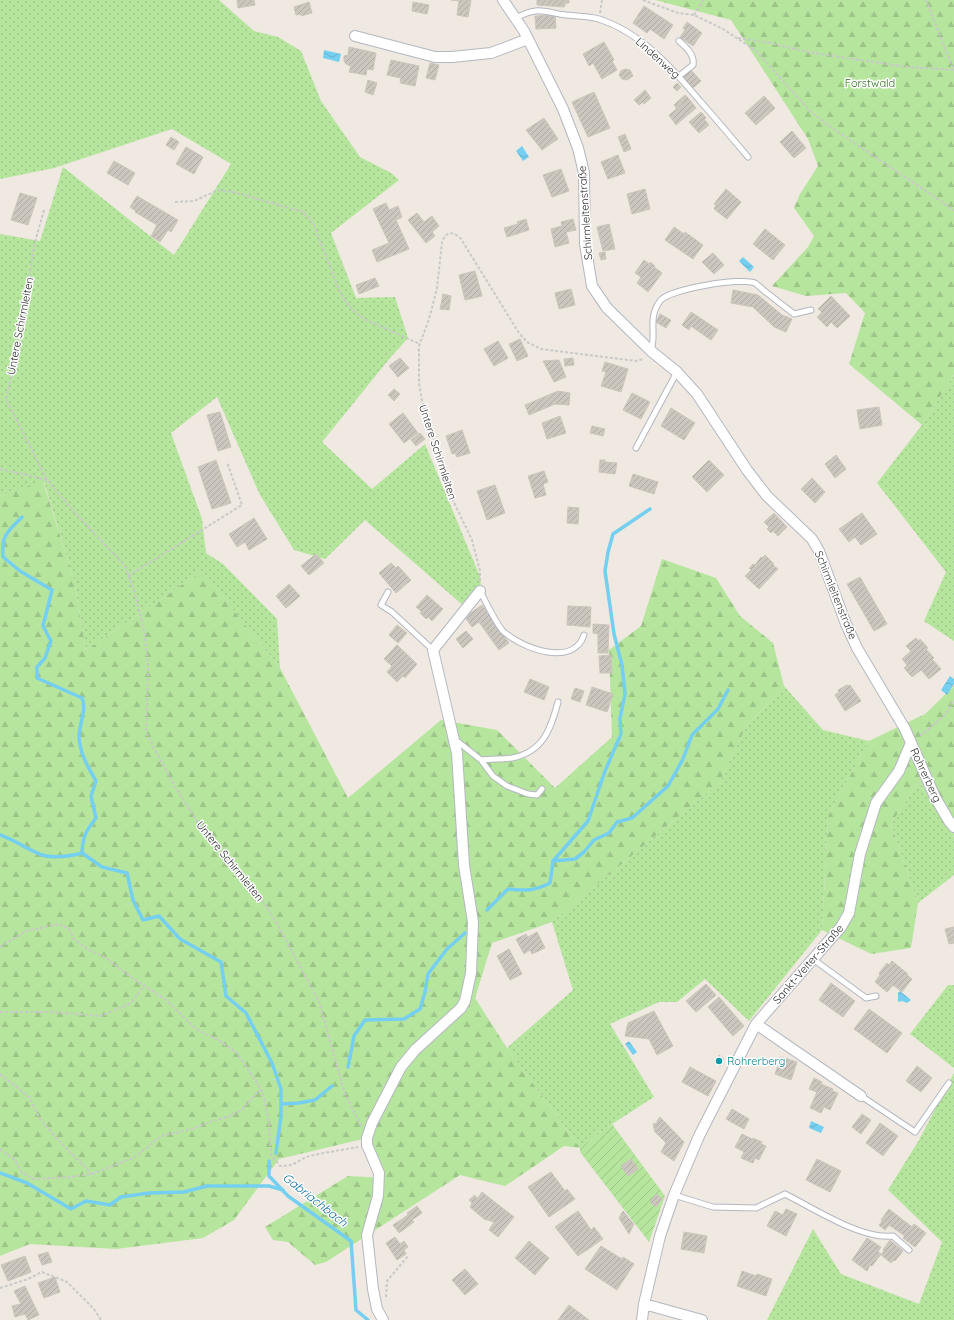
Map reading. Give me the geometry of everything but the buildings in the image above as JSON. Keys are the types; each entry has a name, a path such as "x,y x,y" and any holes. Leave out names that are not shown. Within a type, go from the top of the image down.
{"street":[{"name":"Schirmleitenstraße","path":"503,0 516,18 528,39 563,108 578,148 584,174 585,244 592,286 607,308 651,351 677,372 697,394 747,470 767,496 812,539 819,551 846,624 857,648 905,729 911,743"},
{"path":"355,36 434,57 452,57 491,53 528,39"},
{"path":"383,1320 377,1309 367,1235 378,1196 379,1173 367,1141 372,1123 401,1067 414,1050 461,1008 465,1001 471,973 473,922 464,864 457,753 433,650 480,591"},
{"name":"Rohrerberg","path":"911,743 935,798 949,821 954,826"},
{"name":"Sankt-Veiter-Straße","path":"642,1320 644,1304 660,1236 674,1195 698,1136 756,1024 841,927 849,913 860,854 871,816 876,803 899,770 911,743"},
{"path":"756,1024 862,1096"},
{"path":"644,1304 702,1320"}],"lane":[{"name":"Lindenweg","path":"516,18 528,11 540,9 598,19 624,31 646,44 679,76 748,157"},
{"path":"679,41 688,48 694,61 693,65 679,76"},
{"path":"651,351 654,343 652,324 654,312 661,300 674,293 694,287 733,282 754,283 794,314 811,310"},
{"path":"636,448 677,372"},
{"path":"480,591 502,630 522,644 546,652 561,654 571,651 582,642 584,636"},
{"path":"388,592 381,605 392,612 433,650"},
{"path":"481,760 513,757 532,750 546,737 553,721 558,702"},
{"path":"454,744 457,742 481,760 493,776 507,786 528,794 537,795 542,789"},
{"path":"813,960 866,998 876,996"},
{"path":"862,1096 916,1132 949,1083"},
{"path":"674,1195 713,1207 756,1208 785,1194 851,1228 884,1237 893,1236 909,1250"}],"path":[{"path":"598,19 602,0"},
{"path":"643,0 678,13 694,15 723,29 737,38 754,50 811,112 835,130 954,210"},
{"path":"694,15 703,0"},
{"path":"737,38 833,56 908,67 954,70 926,0"},
{"path":"175,202 194,201 212,192 224,190 302,212 310,218 314,225 345,302 364,319 420,344"},
{"name":"Untere Schirmleiten","path":"44,210 34,246 22,329 6,399 48,480 78,516 125,566 136,597 145,636 148,667 146,733 174,786 205,834 262,900 278,925 319,1002 345,1094 367,1141"},
{"name":"Untere Schirmleiten","path":"480,591 480,571 472,540 450,494 422,401 418,363 420,344 433,304 442,242 445,236 451,234 457,235 470,252 519,333 527,342 541,349 636,361 646,358 651,351"},
{"path":"128,576 242,506 226,462"},
{"path":"0,469 48,480"},
{"path":"911,743 945,715 954,700"},
{"path":"0,947 26,931 59,924 69,929 74,939 87,949 106,958 132,978 165,999 196,1029 221,1042 237,1053 260,1089 267,1109 271,1155 280,1166 292,1165 306,1157 367,1141"},
{"path":"0,1012 49,1012 101,1016 131,1003 144,986"},
{"path":"0,1074 29,1097 40,1118 58,1140 92,1174"},
{"path":"0,1149 15,1160 21,1172 34,1179 92,1174 135,1157 161,1136 192,1129 230,1116 240,1110 260,1089"},
{"path":"386,1303 387,1281 409,1255"},
{"path":"0,1288 28,1279 42,1272 67,1282 94,1309 101,1320"}],"green space":[{"path":"0,0 219,0 254,31 278,37 301,51 321,101 360,157 391,173 399,180 331,233 356,298 395,297 408,338 322,442 372,489 425,444 481,579 480,591 465,607 365,520 325,559 294,550 260,495 217,397 171,433 202,519 206,553 223,564 277,619 280,668 202,571 86,650 74,580 44,482 0,496 0,234 40,241 63,167 174,255 231,164 172,129 54,168 0,179"},
{"name":"Forstwald","path":"655,0 954,0 954,375 922,425 849,364 865,313 846,293 806,296 772,286 808,247 814,236 794,208 800,194 818,166 808,139 731,20"},
{"path":"954,375 954,641 924,621 946,572 877,483 922,425"},
{"path":"43,481 74,580 86,650 202,571 280,668 348,798 441,720 497,730 555,788 612,737 609,650 641,626 662,559 716,578 740,616 773,643 784,686 746,727 719,783 552,922 492,943 475,998 507,1048 580,1148 564,1146 505,1186 460,1175 326,1262 315,1265 288,1242 273,1240 265,1227 348,1176 384,1178 363,1139 279,1159 234,1220 203,1238 116,1249 30,1244 0,1256 0,496"},
{"path":"784,686 823,730 869,741 828,816 822,930 749,1021 705,979 677,1002 659,1002 610,1024 654,1097 612,1124 580,1148 507,1048 573,990 552,922 719,783 746,727"},
{"path":"954,686 954,837 919,781 891,824 918,903 911,948 871,954 822,930 828,816 869,741 925,714"},
{"path":"919,781 954,837 954,875 918,903 891,824"},
{"path":"948,985 954,985 954,1068 910,1034"},
{"path":"954,1073 954,1320 767,1320 813,1229 841,1274 919,1304 942,1242 888,1190 919,1140"},
{"path":"612,1124 665,1196 649,1242 580,1152 580,1148"}],"water":[{"path":"324,50 341,54 339,62 323,58"},
{"path":"522,146 529,157 523,161 516,151"},
{"path":"743,257 754,267 750,272 739,261"},
{"path":"950,676 954,679 954,684 947,695 941,690"},
{"path":"900,991 911,1000 907,1003 902,1001 898,1002 898,993"},
{"path":"629,1041 637,1052 633,1055 625,1044"},
{"path":"811,1121 824,1127 821,1133 809,1128"}],"waterway":[{"path":"487,910 508,889 529,890 539,888 550,883 553,861 588,821 605,771 621,734 620,718 625,694 622,665 614,634 605,571 608,552 613,534 650,509"},
{"name":"Gabriachbach","path":"22,517 4,538 3,557 20,571 52,590 43,626 51,641 45,658 37,667 37,678 82,698 84,707 79,737 83,755 96,781 91,796 96,818 86,834 83,842 82,853 102,867 127,873 133,900 143,920 159,916 180,939 221,962 226,996 246,1013 272,1063 281,1089 281,1116 276,1153"},
{"path":"553,861 575,859 584,852 594,840 609,833 617,822 632,818 668,786 683,759 692,735 718,709 728,690"},
{"path":"0,835 42,855 62,857 82,853"},
{"path":"348,1067 354,1036 365,1020 404,1019 420,1009 428,974 447,949 465,933"},
{"path":"282,1104 315,1100 332,1086"},
{"name":"Gabriachbach","path":"269,1161 269,1176 288,1196 351,1241 356,1310 368,1320"},
{"path":"0,1173 27,1183 71,1209 86,1201 110,1205 121,1197 149,1193 184,1192 207,1186 269,1186 283,1190"}],"place":[{"name":"Rohrerberg","path":"719,1061"}]}
